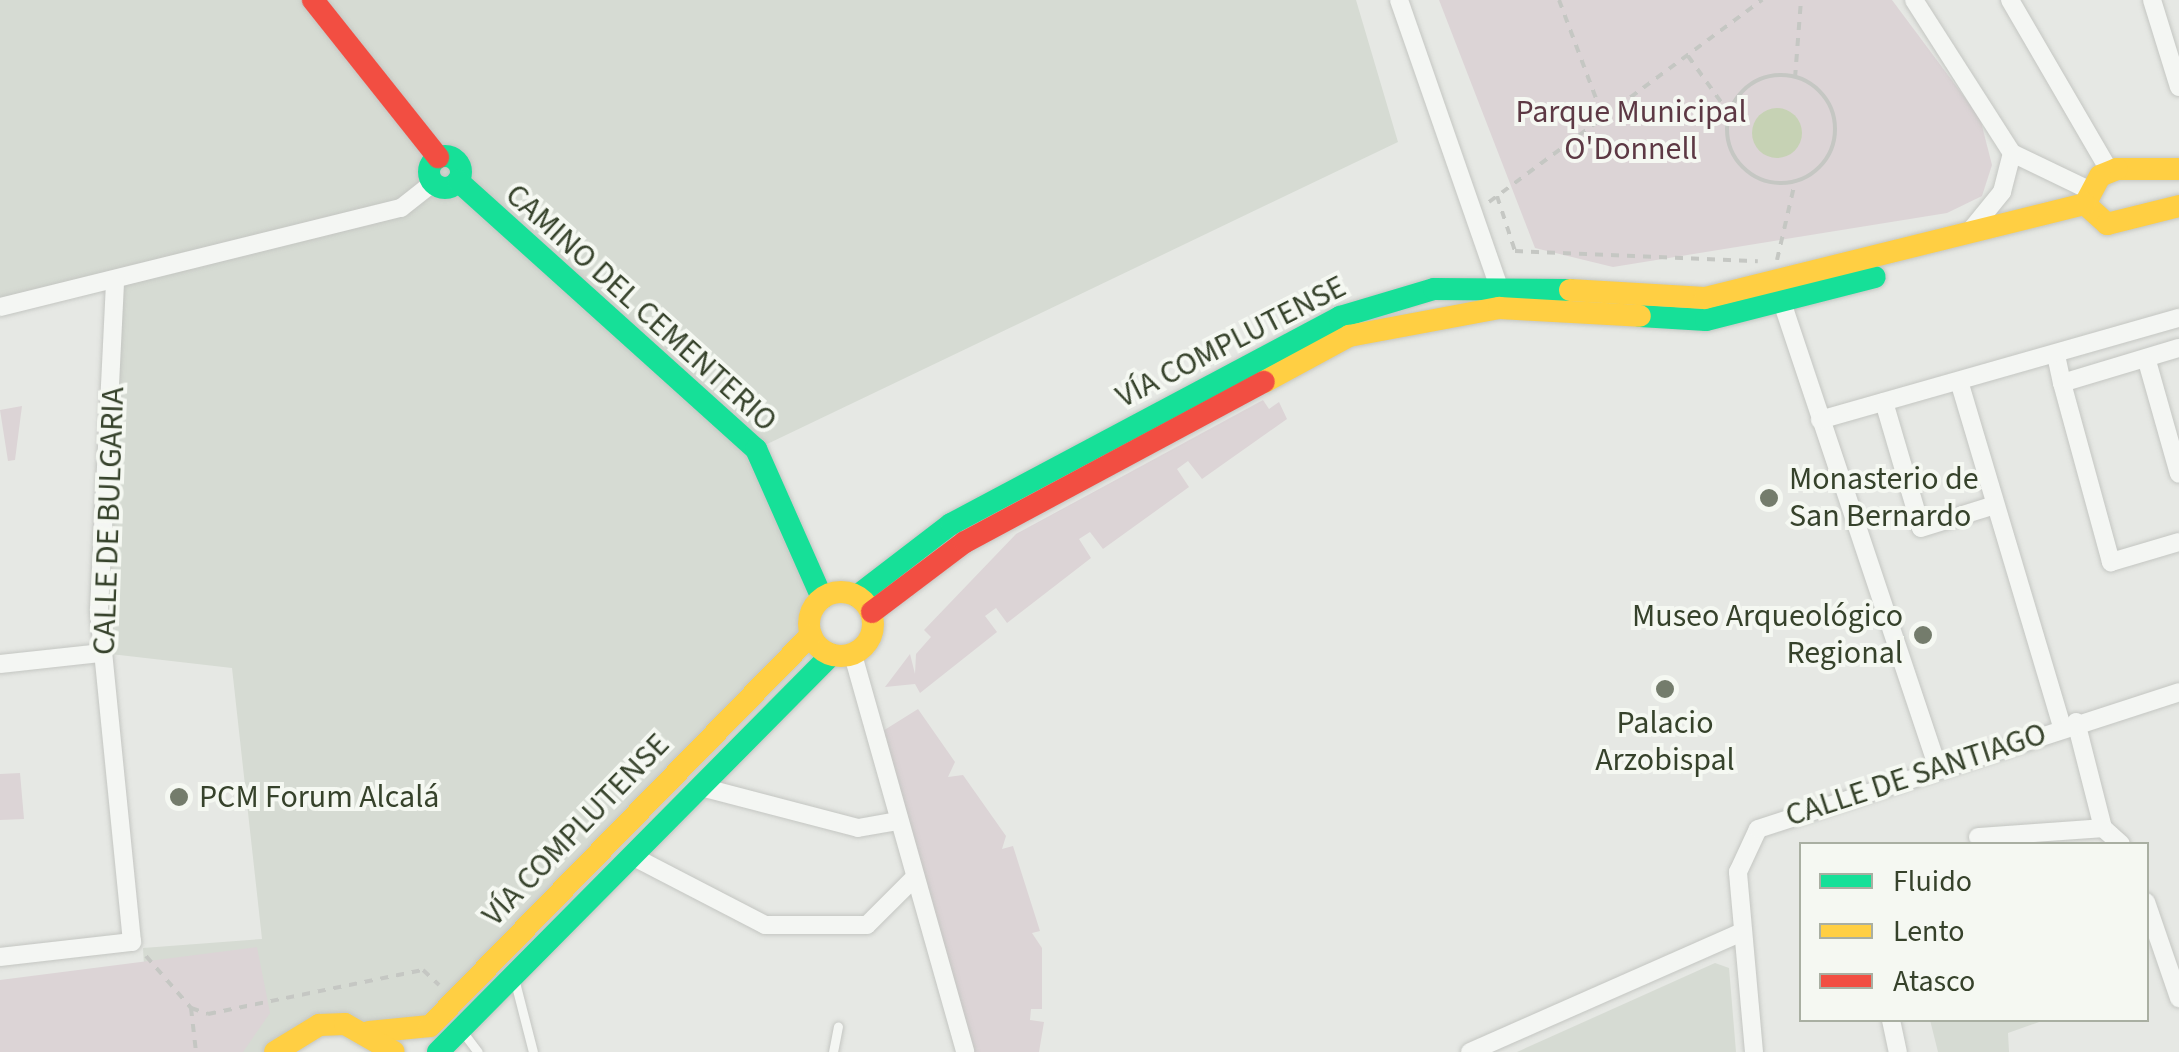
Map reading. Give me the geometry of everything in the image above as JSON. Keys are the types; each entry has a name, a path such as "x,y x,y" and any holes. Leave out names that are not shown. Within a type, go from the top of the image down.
{"main road":[{"path":"319,7 438,158 434,182 458,181"},
{"name":"CAMINO DEL CEMENTERIO","path":"438,158 458,162 458,181 756,449 822,598"},
{"path":"2178,169 2110,172 2089,204 2126,224 2179,208"},
{"name":"VÍA COMPLUTENSE","path":"864,604 951,524 1340,317 1434,289 1498,285 1705,298 2089,204"},
{"name":"VÍA COMPLUTENSE","path":"864,604 965,542 1349,336 1499,308 1638,322 1783,305 2089,204"},
{"path":"822,598 864,604 872,635 842,655 810,635 822,598"},
{"name":"VÍA COMPLUTENSE","path":"275,1052 318,1025 369,1032 430,1026 810,635"},
{"name":"VÍA COMPLUTENSE","path":"438,1052 701,786 842,655"},
{"path":"369,1032 394,1052"}],"street":[{"path":"1399,0 1498,285"},
{"path":"1914,0 2012,153 2089,204"},
{"path":"2010,0 2110,172"},
{"path":"2152,0 2179,87"},
{"path":"1971,230 2002,192 2012,153"},
{"path":"0,307 115,279 151,263 401,208 434,182"},
{"name":"CALLE DE BULGARIA","path":"115,279 102,653 132,942"},
{"path":"1783,305 1938,768"},
{"path":"1820,420 2179,318"},
{"path":"2062,383 2179,348"},
{"path":"2056,355 2111,562 2179,542"},
{"path":"2146,361 2179,474"},
{"path":"1959,381 1995,504 2103,828 2119,842"},
{"path":"1884,402 1921,528 1995,504"},
{"path":"0,664 102,653"},
{"path":"842,655 898,821 966,1052"},
{"name":"CALLE DE SANTIAGO","path":"1754,1052 1738,872 1758,829 2069,724 2179,692"},
{"path":"701,786 858,828 898,821"},
{"path":"1978,837 2103,828"},
{"path":"632,856 765,925 866,925 913,879"},
{"path":"2149,911 2179,998"},
{"path":"1470,1052 1742,932"},
{"path":"0,957 132,942"},
{"path":"1891,1022 1898,1052"}],"lane":[{"path":"513,976 533,1052"},
{"path":"833,1052 838,1026"},
{"path":"460,1030 478,1052"}],"path":[{"path":"1560,0 1603,116"},
{"path":"1762,0 1497,196 1515,250 1777,260 1795,182"},
{"path":"1795,78 1801,0"},
{"path":"1688,55 1729,113 1736,160 1762,180 1795,182 1825,161 1835,126 1820,92 1795,78 1751,84 1729,113"},
{"path":"132,942 191,1008 208,1014 423,970 446,1008"},
{"path":"191,1008 196,1052"}],"shaded area":[{"path":"0,0 1356,0 1398,142 757,449 817,603 809,628 430,1026 345,1024 275,1052 149,1052 143,948 262,939 232,668 102,653 115,280 0,307"},
{"path":"1777,108 1795,115 1802,133 1795,151 1777,158 1759,151 1752,133 1759,115"},
{"path":"1715,963 1729,968 1736,1052 1517,1052"},
{"path":"1930,1022 2039,1022 2008,1033 2009,1052 1938,1052"}],"green space":[{"name":"Parque Municipal O'Donnell","path":"1439,0 1892,0 1980,118 1992,165 1982,196 1947,213 1613,267 1535,248"},
{"path":"1263,400 1269,409 1279,402 1287,419 1202,479 1188,461 1177,469 1189,487 1103,549 1090,532 1079,539 1091,558 1007,623 996,608 985,616 997,632 920,693 915,684 885,687 910,654 915,674 916,654 931,637 924,630 1016,534"},
{"path":"22,406 15,460 8,461 0,410"},
{"path":"918,709 955,762 948,777 963,775 1006,836 1002,849 1013,846 1040,931 1032,933 1042,948 1042,1009 1031,1009 1030,1020 1044,1022 1039,1052 970,1052 878,734"},
{"path":"20,773 24,819 0,820 0,774"},
{"path":"257,947 270,1013 243,1052 0,1052 0,980"}],"traffic: fast":[{"path":"445,156 456,161 461,172 456,183 445,188 434,183 429,172 434,161 445,156"},
{"path":"458,181 756,449 822,598"},
{"path":"1640,316 1706,320 1875,277"},
{"path":"857,596 951,524 1340,317 1434,289 1570,290"},
{"path":"438,1052 831,655"}],"traffic: slow":[{"path":"2179,169 2117,169 2100,176 2085,204 2107,224 2179,206"},
{"path":"1570,290 1705,298 2085,204"},
{"path":"1264,382 1349,336 1499,308 1640,316"},
{"path":"841,592 864,601 873,624 864,647 841,656 818,647 809,624 818,601 841,592"},
{"path":"369,1032 430,1026 811,635"},
{"path":"275,1052 319,1025 345,1024 394,1052"}],"traffic: jam":[{"path":"313,0 438,157"},
{"path":"872,612 965,542 1264,382"}],"place":[{"name":"Monasterio de San Bernardo","path":"1769,498"},
{"name":"Museo Arqueológico Regional","path":"1923,635"},
{"name":"Palacio Arzobispal","path":"1665,689"},
{"name":"PCM Forum Alcalá","path":"179,797"}]}
